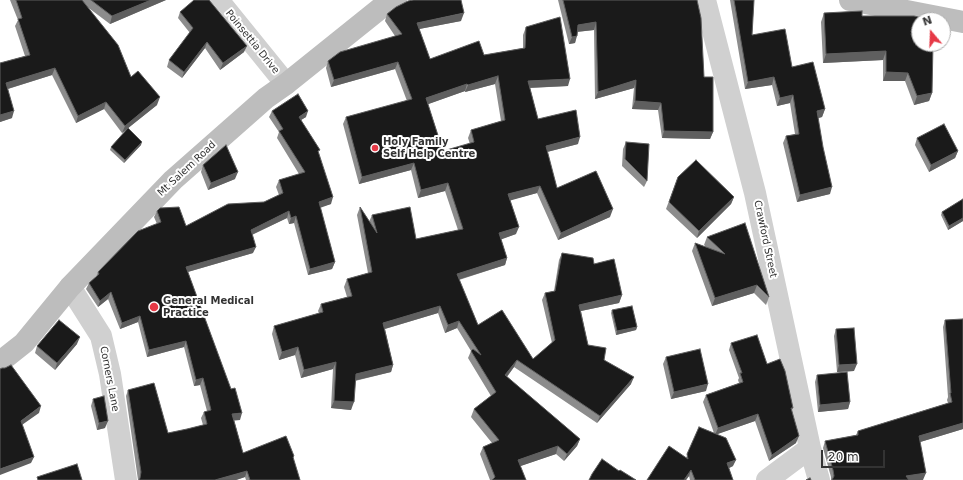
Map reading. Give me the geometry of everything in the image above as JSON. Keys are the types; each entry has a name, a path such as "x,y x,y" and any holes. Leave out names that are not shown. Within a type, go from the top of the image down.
{"street":[{"name":"Poinsettia Drive","path":"218,0 286,84"},
{"name":"Mt Salem Road","path":"0,362 24,343 70,286 173,180 266,98 286,84 387,3 396,0"},
{"name":"Crawford Street","path":"705,0 755,193 810,448 819,480"},
{"path":"850,0 963,22"},
{"name":"Corners Lane","path":"70,286 101,336 110,374 126,480"},
{"path":"767,480 810,448"}],"building":[{"path":"16,0 82,0 118,45 131,77 138,71 160,97 125,126 106,102 78,116 55,68 6,83 14,111 0,115 0,63 30,55 18,19 22,18"},
{"path":"91,0 151,0 112,16"},
{"path":"194,0 209,0 247,46 223,63 207,42 184,72 169,60 193,28 180,12"},
{"path":"461,0 464,13 417,23 430,59 479,41 484,55 525,48 526,27 560,17 570,79 528,81 538,119 576,110 580,137 546,146 557,188 596,171 613,209 561,233 540,186 508,194 519,227 499,233 507,258 457,274 478,325 502,310 533,359 555,340 545,293 555,291 562,253 593,258 594,264 614,259 622,295 579,305 588,345 606,348 604,360 634,377 600,416 517,360 505,375 580,439 567,454 558,446 518,460 526,480 492,480 495,477 483,447 499,440 474,409 496,392 471,351 473,349 481,355 459,321 448,325 440,306 383,323 393,365 356,374 354,402 334,401 336,362 304,370 298,347 282,352 274,326 323,312 321,304 352,296 347,279 372,272 360,207 377,233 372,215 410,207 416,239 463,229 448,183 421,190 414,163 362,177 346,117 412,99 398,62 334,80 328,61 340,52 402,34 387,14 396,7 408,1","holes":["498,76 505,120 471,130 474,142 443,151 426,98 467,84 468,85"]},
{"path":"563,0 697,0 701,18 704,77 713,77 713,132 664,131 661,103 635,101 636,80 598,92 596,22 578,25 577,36 572,37"},
{"path":"734,0 754,0 752,35 785,29 792,67 813,62 825,109 817,111 832,187 800,195 786,136 799,134 793,95 780,98 774,77 748,82"},
{"path":"862,11 862,16 911,16 911,52 933,52 932,93 917,96 908,73 886,72 886,51 826,54 824,13"},
{"path":"298,94 308,111 299,117 320,150 318,151 333,197 319,202 335,262 310,269 296,216 291,218 289,211 251,230 256,247 186,267 231,389 235,388 242,413 232,414 243,453 286,436 294,456 293,457 300,480 250,480 247,471 215,480 139,480 141,472 128,390 154,383 168,433 207,424 204,412 211,410 203,378 196,380 186,341 149,350 140,316 122,323 111,292 100,301 89,283 138,231 161,222 157,211 160,208 179,207 186,226 228,204 264,202 283,193 279,180 305,172 279,131 283,129 272,111"},
{"path":"944,124 958,151 931,165 917,138"},
{"path":"128,128 142,142 125,160 111,147"},
{"path":"626,142 649,144 647,181 625,159"},
{"path":"226,145 238,172 211,183 203,165"},
{"path":"696,160 734,197 699,231 669,202 678,177"},
{"path":"963,199 963,218 949,226 942,212"},
{"path":"745,223 769,297 757,285 715,298 695,243 725,254 707,237"},
{"path":"632,306 637,327 617,331 612,310"},
{"path":"963,319 963,423 919,436 926,473 906,476 909,480 832,480 834,476 833,470 825,441 858,435 858,431 952,402 950,393 945,320"},
{"path":"59,320 80,337 57,363 37,346"},
{"path":"854,328 857,364 839,365 836,329"},
{"path":"757,335 767,364 780,359 785,371 793,408 791,408 799,436 772,455 758,414 718,428 706,395 743,382 740,373 742,373 731,343"},
{"path":"700,349 708,384 674,392 666,357"},
{"path":"11,365 41,406 21,421 34,457 0,469 0,369"},
{"path":"847,372 850,402 820,405 817,375"},
{"path":"104,396 108,421 99,423 93,399"},
{"path":"699,427 726,438 736,460 727,463 733,480 695,480 691,470 684,480 647,480 669,446 688,459 687,454"},
{"path":"602,459 619,471 620,470 636,480 589,480"},
{"path":"77,464 82,480 38,480 37,477"}],"place":[{"name":"Holy Family Self Help Centre","path":"375,148"},
{"name":"General Medical Practice","path":"154,307"}]}
